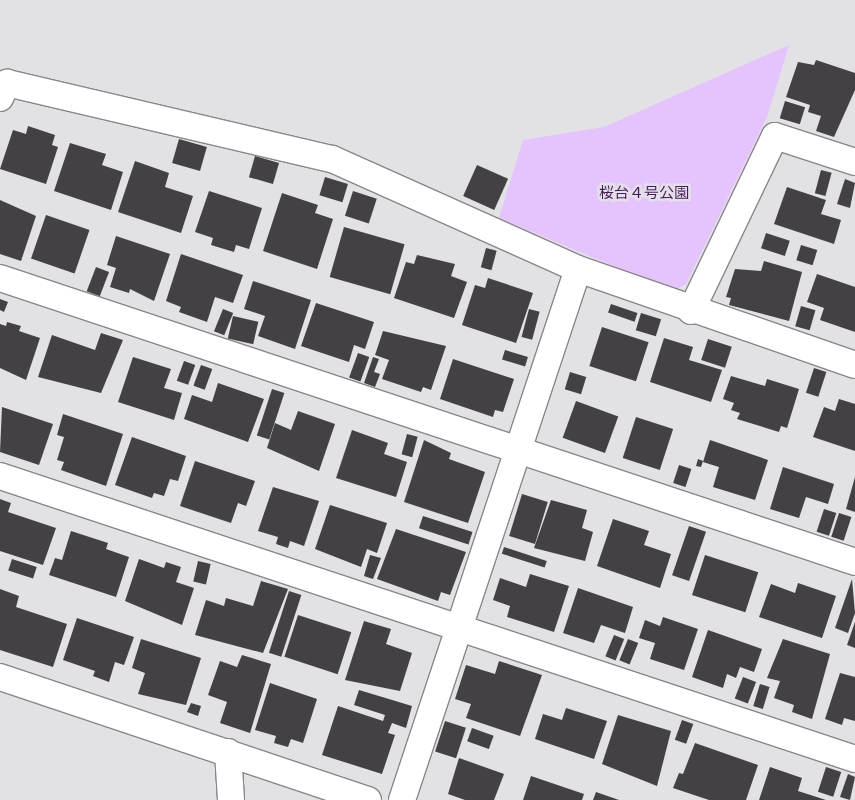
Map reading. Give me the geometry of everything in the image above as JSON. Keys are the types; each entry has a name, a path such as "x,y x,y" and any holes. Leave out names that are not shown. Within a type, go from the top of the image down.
{"street":[{"path":"0,98 7,83 332,159 578,269 691,310 855,365"},
{"path":"691,310 775,136 855,162"},
{"path":"402,800 578,269"},
{"path":"0,278 855,562"},
{"path":"0,476 855,758"},
{"path":"0,677 368,800"},
{"path":"228,752 231,800"}],"green space":[{"name":"桜台４号公園","path":"789,45 767,117 686,284 673,291 499,218 523,140 604,127"}],"building":[{"path":"816,60 855,73 855,90 834,137 816,131 821,116 808,112 810,105 786,97 798,62 814,65"},
{"path":"785,101 805,107 800,124 780,118"},
{"path":"28,126 55,135 52,145 58,147 46,184 0,169 13,130 26,134"},
{"path":"179,139 207,147 200,171 172,163"},
{"path":"70,143 106,154 102,165 123,172 111,210 54,191"},
{"path":"255,156 279,163 273,184 249,177"},
{"path":"135,161 169,173 165,187 193,196 181,233 118,212"},
{"path":"477,165 508,179 494,210 463,196"},
{"path":"821,170 832,173 825,196 815,193"},
{"path":"325,177 348,184 342,202 319,195"},
{"path":"845,179 855,183 850,208 837,204"},
{"path":"787,187 826,200 821,214 841,220 834,244 774,224"},
{"path":"209,191 262,208 249,249 236,245 234,252 211,245 213,238 195,232"},
{"path":"353,191 377,199 369,223 345,216"},
{"path":"282,193 318,205 315,213 333,219 317,269 263,251"},
{"path":"0,200 36,216 21,261 0,254"},
{"path":"46,215 89,230 75,273 31,258"},
{"path":"344,227 405,244 390,294 330,277"},
{"path":"766,233 790,241 785,256 761,248"},
{"path":"116,236 170,254 154,301 130,289 129,293 110,287 116,268 107,265"},
{"path":"801,245 817,250 813,265 796,260"},
{"path":"486,248 497,251 491,270 481,267"},
{"path":"181,254 243,275 233,303 215,297 207,322 179,312 181,307 166,301"},
{"path":"417,255 455,264 451,276 467,282 454,318 394,298 406,262 414,264"},
{"path":"764,261 802,272 789,321 729,305 731,298 726,297 735,269 761,271"},
{"path":"96,267 109,272 100,296 87,291"},
{"path":"817,274 855,287 855,332 820,320 824,308 807,302"},
{"path":"488,278 533,293 516,343 462,325 475,285 485,288"},
{"path":"253,281 311,300 295,349 258,336 265,316 244,309"},
{"path":"0,299 8,302 4,312 0,310"},
{"path":"316,303 374,322 365,349 354,345 349,362 301,346"},
{"path":"611,304 637,313 635,322 608,313"},
{"path":"801,306 815,310 810,330 795,326"},
{"path":"223,309 233,313 224,335 214,331"},
{"path":"529,309 540,312 532,340 521,337"},
{"path":"641,313 661,319 656,336 636,330"},
{"path":"233,316 258,322 253,344 228,338"},
{"path":"7,322 21,326 19,331 40,338 26,380 0,368 0,324 6,326"},
{"path":"602,327 649,342 636,381 589,366"},
{"path":"383,331 446,346 431,390 423,387 421,392 382,379 389,360 375,355"},
{"path":"101,333 123,340 101,393 38,377 52,335 95,350"},
{"path":"664,338 693,347 689,360 722,370 711,402 650,382"},
{"path":"708,339 732,347 725,368 701,360"},
{"path":"505,350 528,357 525,367 502,360"},
{"path":"358,353 369,357 360,382 349,377"},
{"path":"133,357 171,369 164,388 182,393 174,420 118,402"},
{"path":"373,357 379,359 374,372 380,374 375,387 364,383"},
{"path":"453,359 514,379 503,412 495,410 493,417 440,399"},
{"path":"184,361 195,365 188,385 177,381"},
{"path":"201,365 212,369 205,390 193,386"},
{"path":"814,368 826,372 818,397 806,393"},
{"path":"570,372 586,377 581,394 565,389"},
{"path":"731,376 765,386 767,379 799,389 787,428 781,426 779,432 737,419 740,413 731,410 734,403 723,399"},
{"path":"218,383 264,399 248,442 184,419 192,395 212,402"},
{"path":"272,389 284,393 269,440 257,436"},
{"path":"839,399 855,404 855,451 813,437 824,407 835,411"},
{"path":"576,401 618,416 605,453 563,438"},
{"path":"2,407 53,424 39,465 0,452"},
{"path":"298,411 335,424 319,471 267,448 275,423 291,430"},
{"path":"63,414 123,434 106,486 61,470 64,462 57,460 64,437 57,435"},
{"path":"636,417 673,429 660,470 623,458"},
{"path":"352,430 388,443 384,454 407,462 396,497 336,478"},
{"path":"407,434 418,437 412,457 402,454"},
{"path":"132,437 186,456 178,481 170,479 164,496 154,493 152,498 115,485"},
{"path":"424,440 451,453 449,459 485,472 468,523 404,502"},
{"path":"710,440 768,460 755,500 713,487 719,467 703,462"},
{"path":"698,459 703,461 701,467 696,466"},
{"path":"195,461 255,481 246,506 238,503 231,523 180,506"},
{"path":"679,465 691,469 685,487 673,483"},
{"path":"783,467 834,484 828,504 806,497 799,518 770,509"},
{"path":"855,477 855,512 846,509"},
{"path":"273,487 319,501 304,546 290,541 288,548 276,544 278,537 258,531"},
{"path":"522,494 548,502 535,544 509,536"},
{"path":"0,499 11,503 8,512 56,528 43,565 0,551"},
{"path":"551,500 587,510 582,528 593,532 585,561 534,548"},
{"path":"330,505 387,523 377,553 367,549 361,567 315,549"},
{"path":"824,509 836,513 829,536 817,532"},
{"path":"839,513 851,517 844,541 831,537"},
{"path":"423,516 472,532 468,544 419,528"},
{"path":"613,519 649,531 644,545 671,554 660,588 597,566"},
{"path":"689,526 706,532 689,581 672,575"},
{"path":"396,529 466,552 450,595 441,592 438,601 377,579"},
{"path":"71,531 108,543 106,549 129,557 116,597 49,575 55,558 62,560"},
{"path":"504,547 547,561 545,568 502,554"},
{"path":"370,555 381,558 373,579 364,576"},
{"path":"705,555 758,572 745,612 692,595"},
{"path":"12,559 37,567 33,578 8,570"},
{"path":"139,559 164,568 166,562 181,567 176,582 194,588 182,625 125,601"},
{"path":"198,561 211,564 206,584 193,581"},
{"path":"530,574 569,586 554,632 507,617 510,606 493,600 500,578 526,587"},
{"path":"852,579 855,613 848,633 835,628"},
{"path":"261,581 288,589 263,653 195,635 206,600 224,606 226,598 253,606"},
{"path":"798,583 836,596 822,638 759,617 771,584 795,593"},
{"path":"578,588 633,607 625,633 601,625 594,643 563,633"},
{"path":"0,589 19,596 16,607 67,624 53,667 0,650"},
{"path":"289,591 301,595 281,657 269,653"},
{"path":"298,615 351,632 338,674 284,657"},
{"path":"663,617 698,629 684,670 650,659 655,643 639,638 645,620 660,626"},
{"path":"77,618 134,637 124,665 115,662 109,682 93,676 95,671 63,660"},
{"path":"364,621 391,629 386,644 412,653 400,691 345,680"},
{"path":"855,622 855,648 847,645"},
{"path":"708,630 762,649 754,672 740,667 736,678 727,674 723,688 692,677"},
{"path":"614,635 624,639 616,660 605,656"},
{"path":"141,639 201,658 186,705 138,694 145,673 132,668"},
{"path":"628,639 638,643 630,664 619,660"},
{"path":"783,639 830,654 812,719 792,712 794,705 774,698 780,681 767,678"},
{"path":"242,655 271,664 250,733 220,723 227,702 208,695 220,661 237,667"},
{"path":"499,661 542,675 520,736 466,718 471,704 455,699 466,665 495,674"},
{"path":"840,673 855,677 855,721 844,718 842,725 825,719"},
{"path":"743,677 756,682 748,703 735,698"},
{"path":"270,683 317,699 303,743 291,739 288,747 274,743 276,736 255,730"},
{"path":"760,684 770,687 763,709 753,706"},
{"path":"359,690 412,706 406,728 392,723 388,733 395,735 382,774 322,755 338,706 383,721 385,715 354,705"},
{"path":"191,703 201,706 198,716 187,712"},
{"path":"566,708 607,721 594,759 535,739 543,714 562,720"},
{"path":"618,715 671,731 657,786 602,764"},
{"path":"682,720 693,724 686,744 675,740"},
{"path":"445,721 466,728 456,758 435,751"},
{"path":"472,728 494,736 489,749 467,741"},
{"path":"695,743 758,765 746,800 709,800 673,788 679,773 683,774"},
{"path":"459,758 504,774 494,800 465,800 448,794"},
{"path":"770,767 802,778 798,791 826,800 759,800"},
{"path":"826,767 841,772 833,797 818,792"},
{"path":"848,774 855,777 850,800 840,797"},
{"path":"531,776 584,794 582,800 523,800"},
{"path":"596,792 619,800 593,800"}]}
